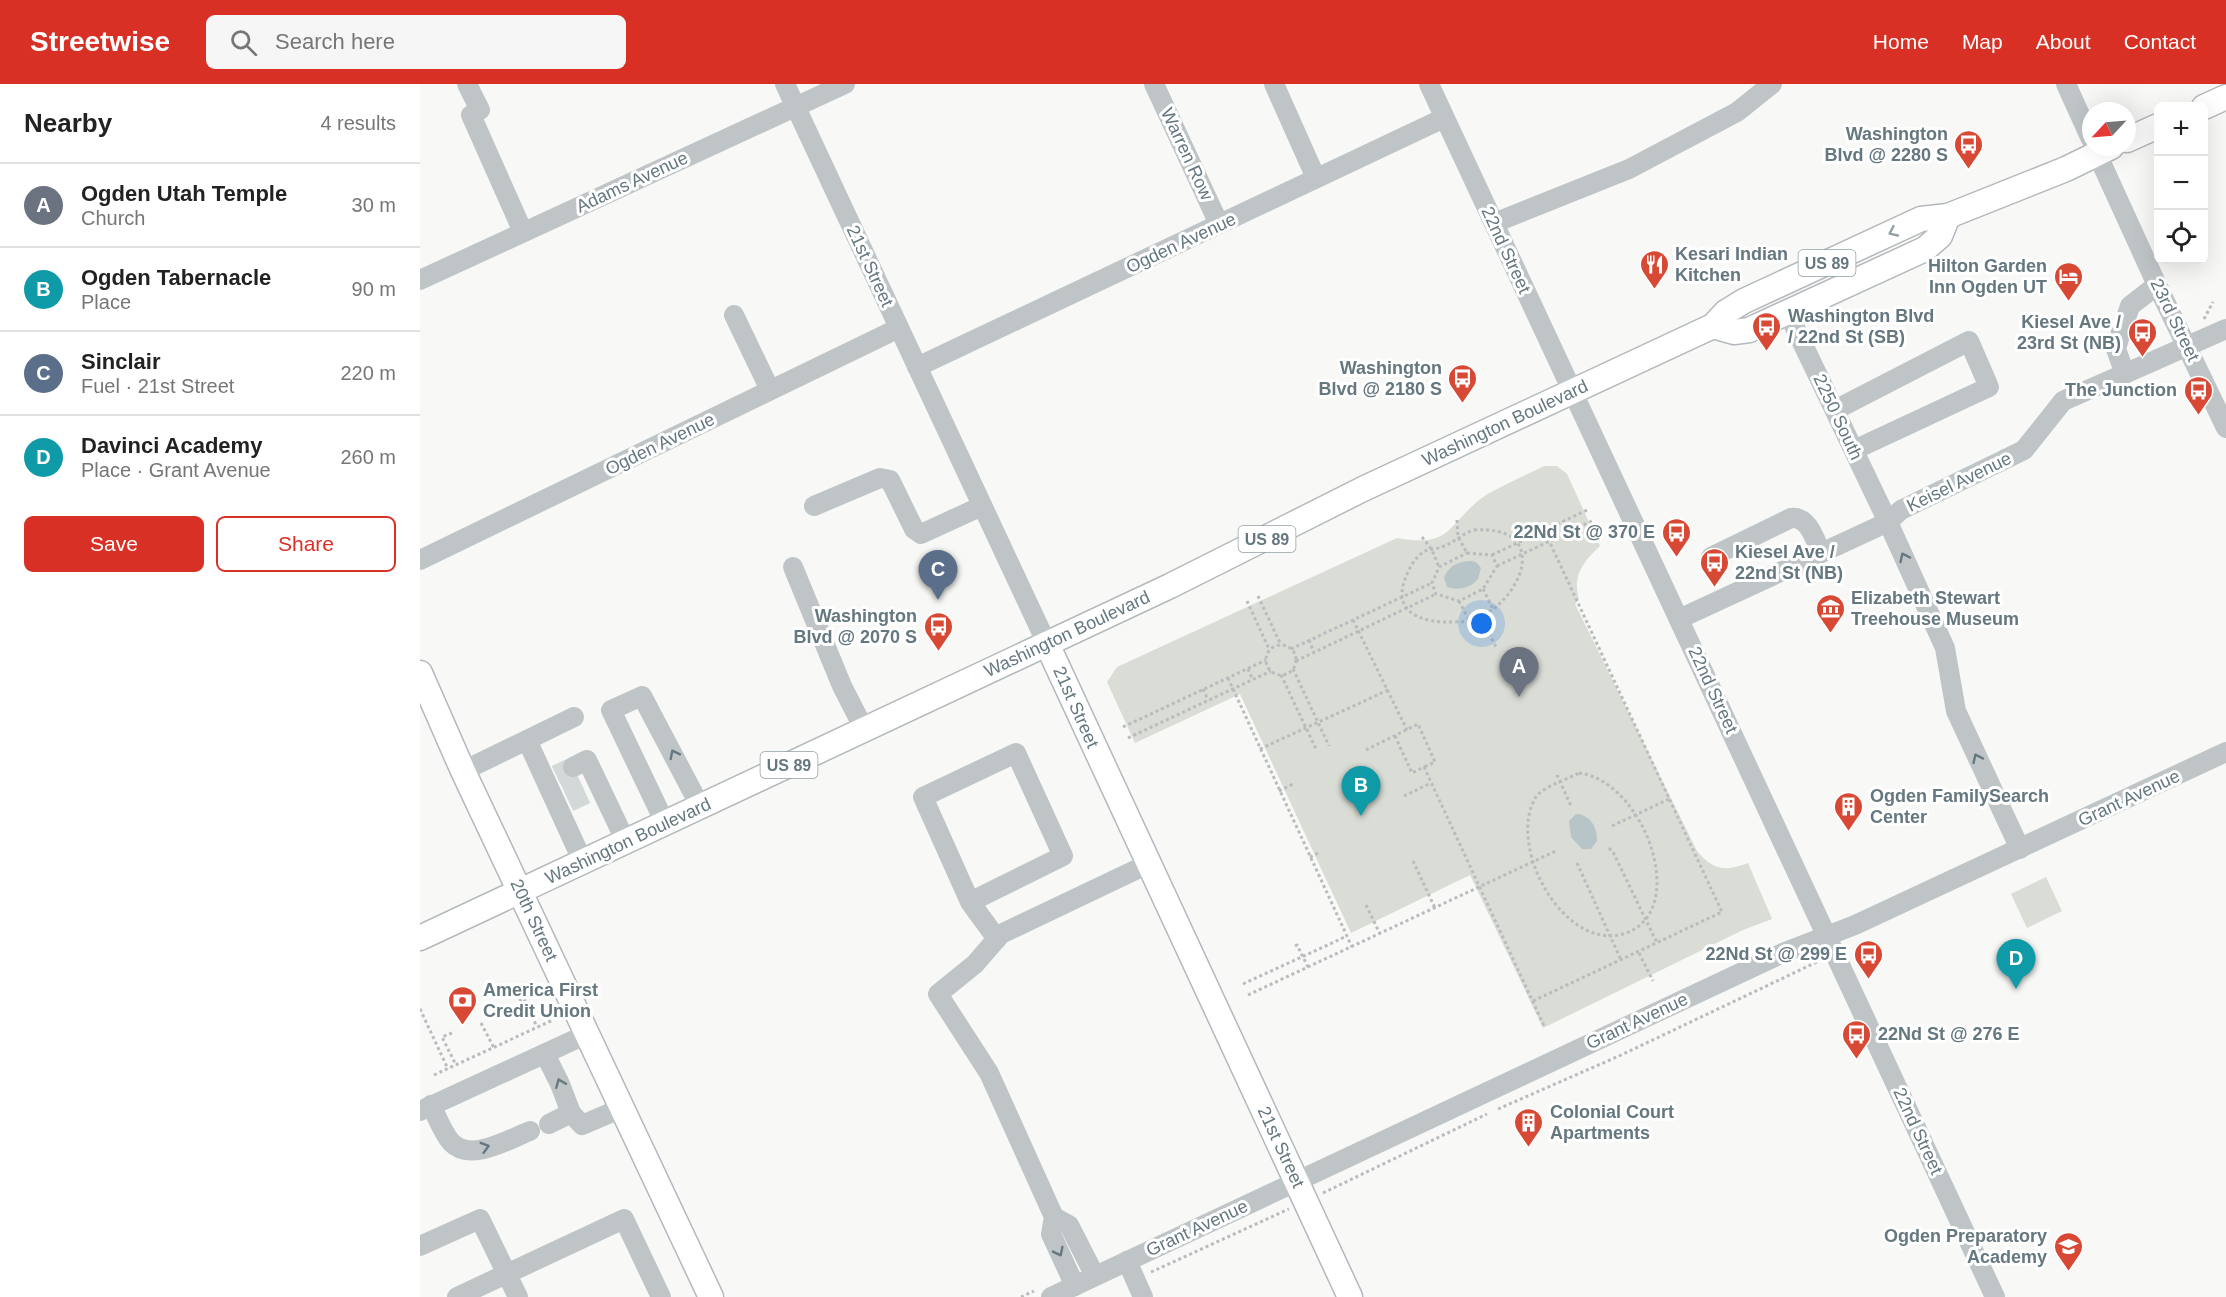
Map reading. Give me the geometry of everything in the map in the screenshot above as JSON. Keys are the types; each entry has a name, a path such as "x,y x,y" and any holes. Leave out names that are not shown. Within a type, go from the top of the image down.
{"main road":[{"path":"2208,104 2226,97"},
{"path":"2136,136 2154,128"},
{"name":"Washington Boulevard","path":"420,938 1047,644 1232,556 1363,489 1713,326 1735,306 1763,292 1921,219 1948,216 2066,169 2085,156"},
{"name":"US 89","path":"1713,326 1726,331 1742,332 1926,249 1940,236 1948,216"},
{"name":"21st Street","path":"1047,644 1350,1297"},
{"name":"20th Street","path":"420,674 711,1297"}],"street":[{"path":"467,84 480,110 471,115 524,232"},
{"name":"21st Street","path":"785,84 1047,644"},
{"name":"Adams Avenue","path":"420,280 845,84"},
{"name":"Warren Row","path":"1155,84 1219,225"},
{"path":"1274,84 1317,178"},
{"name":"22nd Street","path":"1429,84 1995,1297"},
{"path":"1494,223 1629,169 1737,112 1772,84"},
{"name":"23rd Street","path":"2066,84 2082,116"},
{"name":"Ogden Avenue","path":"917,367 1444,118"},
{"name":"23rd Street","path":"2102,156 2157,285 2226,428"},
{"path":"2125,374 2116,349 2130,306 2157,285"},
{"name":"2250 South","path":"1788,313 1888,522 1945,648 1956,711 2020,849"},
{"path":"734,315 770,390"},
{"name":"Ogden Avenue","path":"420,560 899,328"},
{"name":"Keisel Avenue","path":"1679,619 1888,522 1901,510 2024,450 2062,401 2226,329"},
{"path":"1835,410 1969,341 1989,387 1854,450"},
{"path":"814,506 880,478 890,480 914,529 921,534 982,506"},
{"path":"1711,557 1797,517 1804,520 1809,527 1821,553"},
{"path":"793,567 842,686 864,729"},
{"path":"665,823 611,710 642,696 700,806"},
{"path":"464,771 574,717"},
{"path":"526,740 626,842"},
{"name":"Grant Avenue","path":"1051,1297 1095,1276 1135,1279 1301,1191 1775,956 1831,944 1856,925 2226,752"},
{"path":"970,902 1063,856 1017,753 923,797 970,902 997,939"},
{"path":"571,786 583,861"},
{"path":"1075,1286 1051,1234 1054,1217 988,1073 938,994 975,964 1001,934 1148,864"},
{"path":"530,1131 480,1150 461,1150 451,1142 426,1108 587,1034"},
{"path":"545,1053 561,1084 571,1113 582,1125 622,1108"},
{"path":"549,1124 571,1113"},
{"path":"1054,1217 1069,1225 1095,1276"},
{"path":"420,1246 480,1219 518,1297"},
{"path":"457,1297 624,1219 661,1297"}],"path":[{"path":"2203,322 2213,302"},
{"path":"1291,649 1432,583 1439,567 1467,553 1491,555 1587,510"},
{"path":"1457,520 1458,537 1467,553"},
{"path":"1296,661 1436,594 1459,601 1483,589 1497,566 1592,521"},
{"path":"1474,530 1496,530 1518,542 1524,564 1517,582 1493,609 1481,617 1435,622 1422,619 1406,608 1401,598 1403,583 1408,570 1426,550 1453,542 1458,537 1474,530"},
{"path":"1533,1001 1722,912 1544,530"},
{"path":"1422,537 1432,550 1439,567"},
{"path":"1491,555 1497,566"},
{"path":"1432,583 1436,594"},
{"path":"1483,589 1493,609"},
{"path":"1258,596 1281,645"},
{"path":"1459,601 1469,620"},
{"path":"1123,727 1266,660 1270,649 1247,602"},
{"path":"1481,617 1496,647"},
{"path":"1353,620 1407,730"},
{"path":"1309,640 1314,652"},
{"path":"1270,649 1281,645 1291,649 1295,654 1296,661 1293,669 1281,675"},
{"path":"1266,660 1271,671 1281,675 1317,751"},
{"path":"1248,669 1252,680"},
{"path":"1293,669 1329,746"},
{"path":"1128,738 1271,671"},
{"path":"1228,678 1353,947"},
{"path":"1203,690 1208,700"},
{"path":"1260,749 1388,690"},
{"path":"1366,750 1418,724 1435,762 1412,773 1395,736"},
{"path":"1424,767 1545,1028"},
{"path":"1579,774 1597,778 1620,794 1636,814 1649,839 1656,863 1656,892 1645,918 1630,931 1610,936 1588,931 1564,915 1547,892 1534,862 1528,823 1536,796 1560,782 1579,774"},
{"path":"1557,775 1571,806"},
{"path":"1404,796 1431,783"},
{"path":"1280,791 1293,784"},
{"path":"1612,826 1669,799"},
{"path":"1609,848 1657,943"},
{"path":"1248,995 1558,850"},
{"path":"1310,856 1320,852"},
{"path":"1413,861 1434,908"},
{"path":"1577,862 1577,867 1621,960"},
{"path":"1366,905 1380,934"},
{"path":"1243,984 1347,936"},
{"path":"1135,1279 1301,1191 1619,1056 1831,944"},
{"path":"1295,946 1297,945 1308,968"},
{"path":"1639,952 1653,981"},
{"path":"519,1001 524,999 537,1027"},
{"path":"420,1009 448,1069"},
{"path":"434,1075 553,1020"},
{"path":"481,1023 494,1048"},
{"path":"452,1033 442,1037 456,1065"}],"shaded area":[{"path":"1544,466 1557,466 1567,474 1600,546 1580,570 1577,583 1579,599 1575,604 1697,851 1708,862 1720,868 1733,868 1748,863 1772,919 1743,930 1543,1028 1470,875 1351,933 1240,694 1135,743 1107,682 1117,667 1397,538 1427,540 1437,538 1452,527 1479,500"},
{"path":"1476,562 1481,568 1478,579 1464,588 1447,587 1444,578 1448,570 1458,563"},
{"path":"1576,814 1589,819 1596,831 1597,841 1591,849 1582,849 1571,837 1569,821"},
{"path":"2046,877 2062,911 2027,928 2011,894"}],"tunnel":[{"path":"556,775 573,767"},
{"path":"563,789 580,781"},
{"path":"569,802 586,794"}],"place":[{"name":"Washington Blvd @ 2280 S","path":"1969,170"},
{"name":"Kesari Indian Kitchen","path":"1654,290"},
{"name":"Hilton Garden Inn Ogden UT","path":"2068,302"},
{"name":"Washington Blvd / 22nd St (SB)","path":"1767,352"},
{"name":"Kiesel Ave / 23rd St (NB)","path":"2142,358"},
{"name":"Washington Blvd @ 2180 S","path":"1463,404"},
{"name":"The Junction","path":"2198,416"},
{"name":"22Nd St @ 370 E","path":"1676,558"},
{"name":"Kiesel Ave / 22nd St (NB)","path":"1714,588"},
{"name":"Sinclair","path":"938,600"},
{"name":"Elizabeth Stewart Treehouse Museum","path":"1830,634"},
{"name":"Washington Blvd @ 2070 S","path":"938,652"},
{"name":"Ogden Utah Temple","path":"1519,697"},
{"name":"Ogden Tabernacle","path":"1361,816"},
{"name":"Ogden FamilySearch Center","path":"1849,832"},
{"name":"22Nd St @ 299 E","path":"1868,980"},
{"name":"Davinci Academy","path":"2016,989"},
{"name":"America First Credit Union","path":"462,1026"},
{"name":"22Nd St @ 276 E","path":"1857,1060"},
{"name":"Colonial Court Apartments","path":"1529,1148"},
{"name":"Ogden Preparatory Academy","path":"2068,1272"}]}
